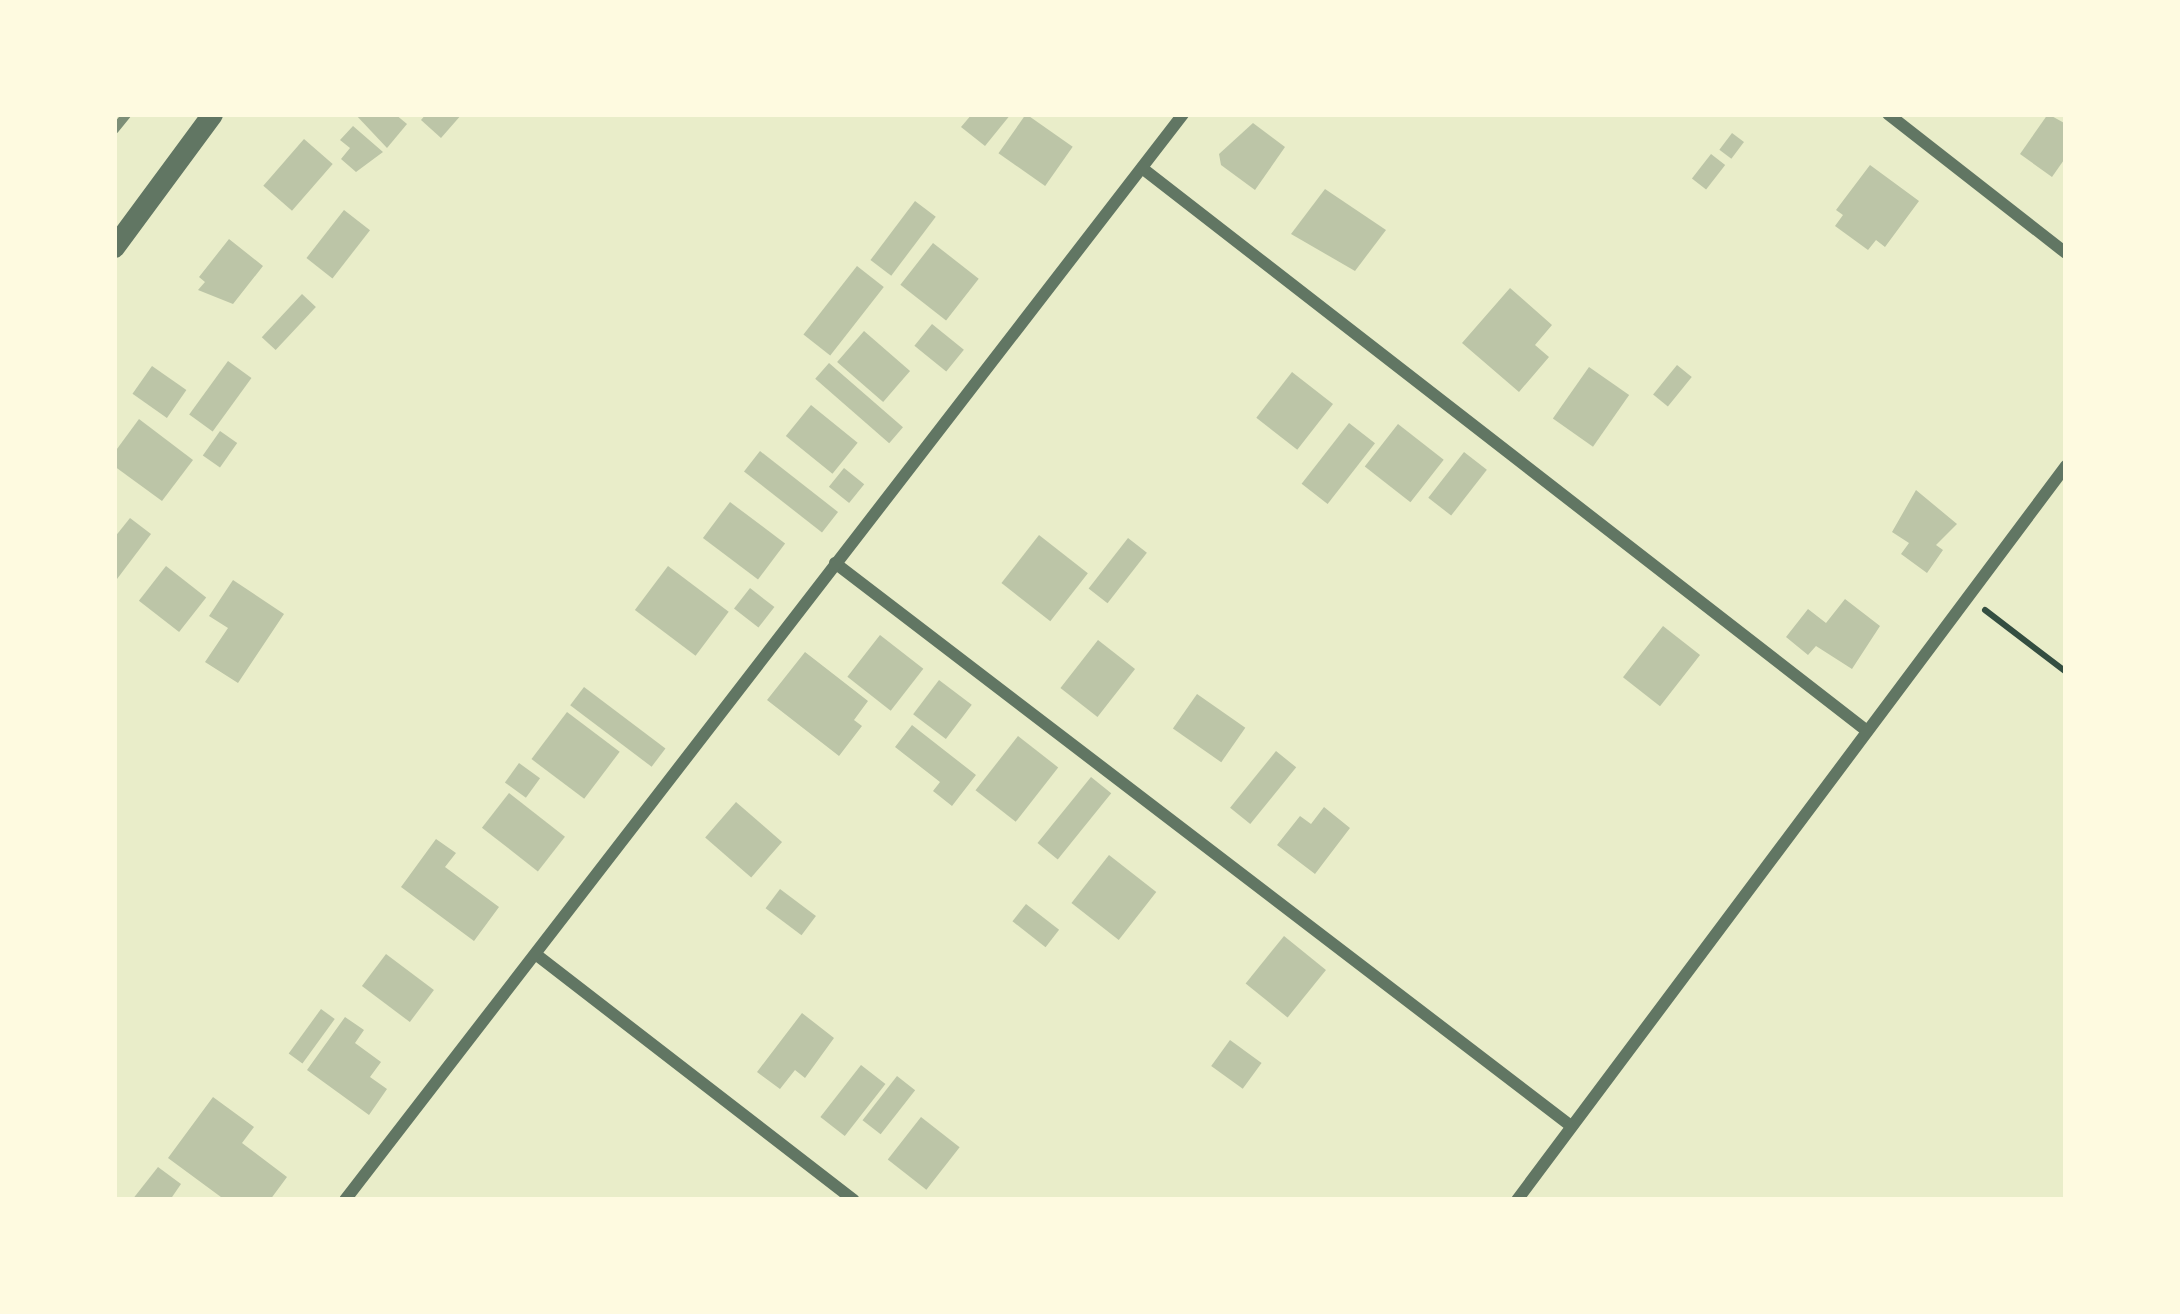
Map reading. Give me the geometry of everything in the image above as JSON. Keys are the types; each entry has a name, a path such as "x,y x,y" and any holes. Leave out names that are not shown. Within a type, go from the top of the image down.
{"street":[{"path":"114,247 212,114"},
{"path":"345,1200 538,956 1183,114"},
{"path":"1888,114 2066,253"},
{"path":"1142,168 1867,731"},
{"path":"1517,1200 2066,466"},
{"path":"835,563 1571,1126"},
{"path":"538,956 854,1200"}],"path":[{"path":"1968,597 2066,672"}],"building":[{"path":"355,114 395,114 407,124 387,148"},
{"path":"426,114 462,114 441,138 421,120"},
{"path":"972,114 1011,114 985,146 961,127"},
{"path":"1026,114 1073,147 1045,186 998,153"},
{"path":"2048,114 2066,124 2066,157 2052,177 2020,154"},
{"path":"1253,123 1285,147 1255,190 1221,165 1219,154"},
{"path":"353,126 383,152 356,172 341,159 350,148 340,140"},
{"path":"1732,133 1744,142 1731,159 1719,150"},
{"path":"304,139 333,164 292,211 263,186"},
{"path":"1711,154 1725,165 1706,190 1692,178"},
{"path":"1870,165 1919,201 1885,247 1876,240 1868,250 1835,226 1843,215 1836,210"},
{"path":"1325,189 1386,230 1355,271 1291,234"},
{"path":"915,201 936,217 891,276 870,260"},
{"path":"344,210 370,230 332,278 306,258"},
{"path":"229,239 263,266 233,304 198,290 205,282 199,277"},
{"path":"933,243 979,279 946,320 900,285"},
{"path":"857,266 884,287 830,355 803,335"},
{"path":"1510,288 1552,325 1535,345 1549,357 1519,392 1462,343"},
{"path":"302,294 316,307 276,350 262,337"},
{"path":"932,324 964,350 946,372 914,346"},
{"path":"864,331 910,371 883,402 837,362"},
{"path":"228,361 251,378 213,431 189,414"},
{"path":"829,363 903,427 889,443 815,379"},
{"path":"1677,365 1692,377 1668,406 1653,395"},
{"path":"152,366 186,390 167,418 132,394"},
{"path":"1589,367 1629,395 1593,447 1553,419"},
{"path":"1292,372 1333,404 1297,450 1256,418"},
{"path":"811,405 858,443 832,474 786,436"},
{"path":"139,419 193,460 162,501 114,466 114,453"},
{"path":"1349,423 1375,443 1328,504 1302,484"},
{"path":"1398,424 1444,460 1410,502 1365,467"},
{"path":"220,431 237,443 220,468 203,456"},
{"path":"760,451 838,512 822,532 744,471"},
{"path":"1464,452 1487,470 1451,516 1428,498"},
{"path":"844,468 864,484 849,503 829,487"},
{"path":"1916,490 1957,524 1936,545 1943,550 1927,573 1901,554 1909,543 1892,532"},
{"path":"730,502 785,544 758,579 703,538"},
{"path":"130,518 151,534 114,583 114,538"},
{"path":"1039,535 1088,573 1050,621 1001,583"},
{"path":"1128,538 1147,553 1108,603 1089,588"},
{"path":"166,566 206,597 179,632 139,601"},
{"path":"668,566 729,612 696,656 635,610"},
{"path":"233,580 284,614 238,683 205,662 228,628 209,616"},
{"path":"750,588 774,607 758,628 734,608"},
{"path":"1845,599 1880,626 1852,669 1816,646 1808,655 1786,637 1808,609 1826,623"},
{"path":"1663,626 1700,655 1660,706 1623,677"},
{"path":"880,635 923,669 891,711 847,677"},
{"path":"1098,640 1135,669 1097,717 1060,688"},
{"path":"805,652 868,701 854,720 862,726 839,756 767,700"},
{"path":"939,680 972,705 946,739 913,714"},
{"path":"584,687 665,748 652,767 570,705"},
{"path":"1197,694 1245,728 1221,762 1173,728"},
{"path":"567,712 620,752 584,799 531,759"},
{"path":"912,725 976,775 952,806 933,791 940,782 895,747"},
{"path":"1018,736 1058,767 1016,822 976,790"},
{"path":"1276,751 1296,767 1250,824 1230,808"},
{"path":"519,763 540,778 526,798 505,782"},
{"path":"1091,777 1111,793 1058,859 1038,843"},
{"path":"509,793 565,837 538,871 482,828"},
{"path":"736,802 782,842 751,877 705,837"},
{"path":"1324,807 1350,828 1315,874 1277,845 1300,816 1311,824"},
{"path":"436,839 456,853 445,867 499,907 474,941 401,887"},
{"path":"1109,855 1156,892 1119,940 1071,903"},
{"path":"780,889 816,916 801,935 766,908"},
{"path":"1026,904 1059,930 1046,947 1012,921"},
{"path":"1284,936 1326,970 1288,1017 1246,983"},
{"path":"386,954 434,990 410,1022 362,986"},
{"path":"321,1009 335,1019 302,1063 289,1053"},
{"path":"802,1013 834,1038 805,1078 795,1070 780,1089 757,1072"},
{"path":"345,1017 364,1030 355,1043 381,1062 370,1077 387,1089 369,1115 307,1070"},
{"path":"1230,1040 1262,1063 1243,1089 1211,1066"},
{"path":"861,1065 885,1084 845,1136 820,1117"},
{"path":"897,1076 915,1090 881,1134 863,1120"},
{"path":"213,1097 254,1127 242,1143 287,1177 270,1200 225,1200 168,1158"},
{"path":"921,1117 960,1147 926,1190 888,1160"},
{"path":"158,1167 181,1184 170,1200 132,1200"}],"railway":[{"path":"114,129 126,114"}]}
